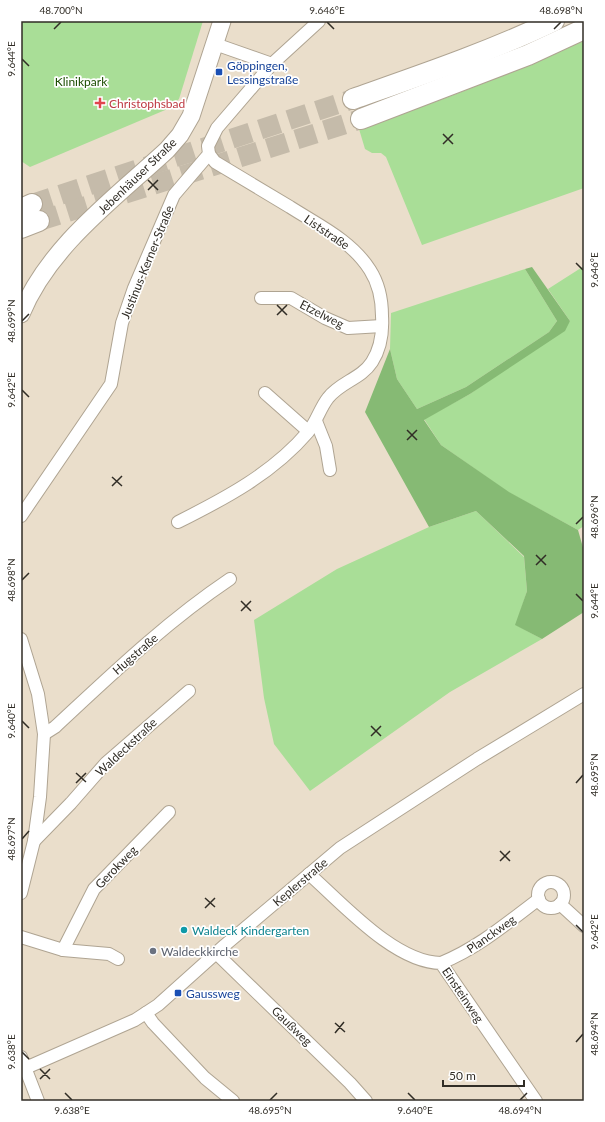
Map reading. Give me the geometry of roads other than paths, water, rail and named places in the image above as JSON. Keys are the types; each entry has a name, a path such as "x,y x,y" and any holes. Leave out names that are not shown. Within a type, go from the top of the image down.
{"highway":[{"path":"353,99 446,66 522,36 554,21"},
{"path":"361,118 528,55 584,29"},
{"path":"21,228 31,211"}],"main road":[{"name":"Jebenhäuser Straße","path":"21,314 35,287 68,242 167,150 180,135 191,116 222,21"}],"street":[{"name":"Justinus-Kerner-Straße","path":"21,516 111,384 123,321 134,288 174,195 209,154 208,146 217,128 272,64 319,21"},
{"path":"215,44 272,64"},
{"name":"Liststraße","path":"178,522 244,487 275,464 316,421 328,397 360,376 372,361 380,346 382,326 382,297 370,270 355,251 337,236 215,162 209,154"},
{"name":"Etzelweg","path":"261,298 291,298 324,318 348,328 382,326"},
{"path":"265,393 308,431"},
{"path":"316,421 326,446 330,470"},
{"name":"Hugstraße","path":"44,734 55,727 133,654 190,606 230,579"},
{"path":"21,639 38,694 44,734 40,797 34,841 21,893"},
{"name":"Waldeckstraße","path":"34,841 71,803 106,763 189,691"},
{"name":"Keplerstraße","path":"22,1065 135,1020 146,1013 158,1005 216,953 340,848 452,775 584,694"},
{"name":"Gerokweg","path":"63,950 94,889 169,812"},
{"name":"Einsteinweg","path":"309,874 366,926 389,944 418,959 430,963 441,963 536,1101"},
{"name":"Planckweg","path":"441,963 459,956 481,943 538,899 540,887 547,882 555,882 562,887 564,896 560,904"},
{"path":"538,899 544,906 552,908 560,904 584,926"},
{"path":"21,937 63,950 109,954 118,960"},
{"name":"Gaußweg","path":"216,953 345,1078 366,1101"},
{"path":"146,1013 153,1023 205,1078 233,1101"},
{"path":"22,1065 38,1101"}],"tunnel":[{"path":"32,204 353,99"},
{"path":"39,221 361,119"}],"place":[{"name":"Göppingen, Lessingstraße","path":"219,72"},
{"name":"Christophsbad","path":"100,103"},
{"name":"Waldeck Kindergarten","path":"184,930"},
{"name":"Waldeckkirche","path":"153,951"},
{"name":"Gaussweg","path":"178,993"}],"park label":[{"name":"Klinikpark","path":"81,81"}]}
